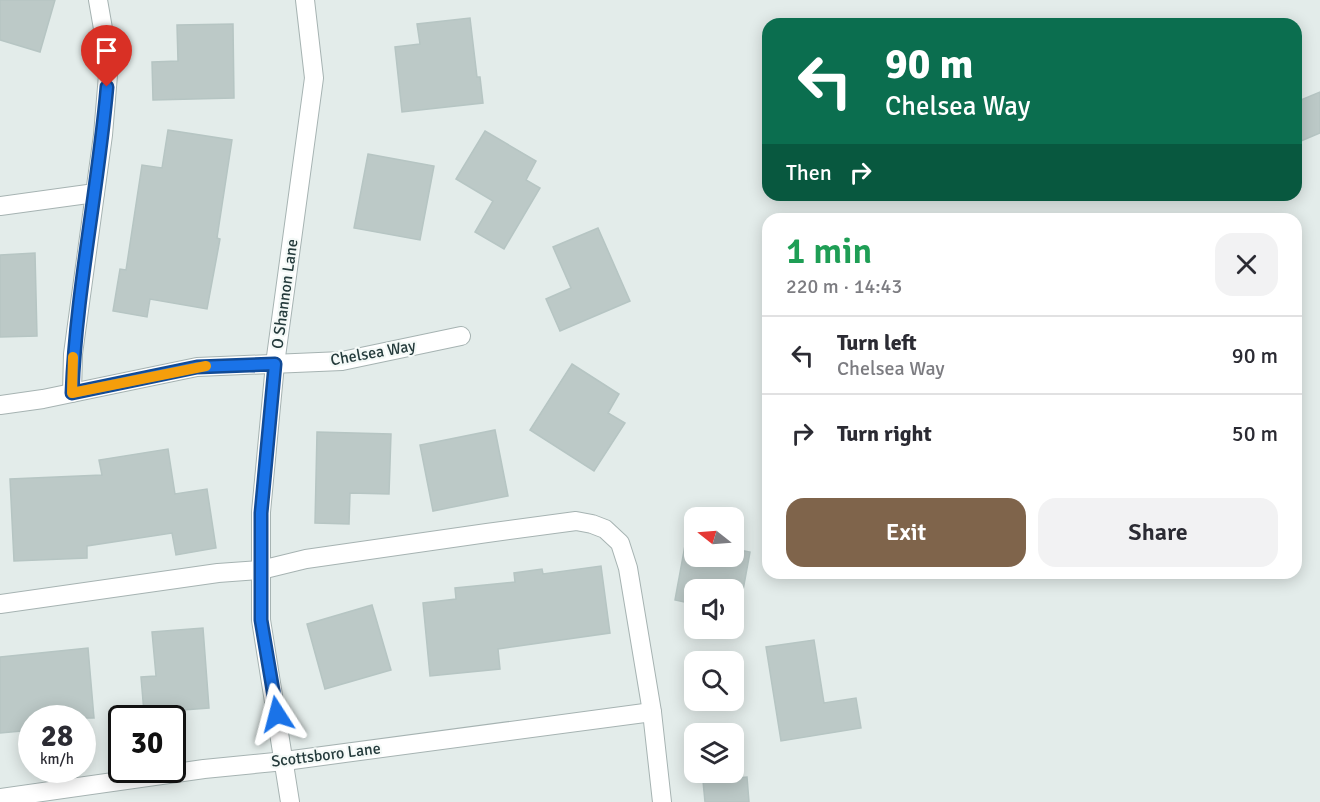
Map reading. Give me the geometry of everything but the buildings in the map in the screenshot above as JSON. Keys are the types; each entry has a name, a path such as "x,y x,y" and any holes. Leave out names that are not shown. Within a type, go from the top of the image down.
{"street":[{"path":"72,393 73,354 103,135 108,63 98,0"},
{"name":"O Shannon Lane","path":"290,802 261,620 261,513 275,364 314,78 305,0"},
{"path":"0,206 95,194"},
{"name":"Chelsea Way","path":"0,405 72,393 197,367 342,361 461,336"},
{"path":"0,604 218,573 261,570 306,559 487,533 576,521 592,524 605,529 620,543 625,560 652,712 662,802"},
{"name":"Scottsboro Lane","path":"0,798 652,712"}],"slow traffic":[{"path":"73,357 72,393 206,366"}],"route":[{"path":"107,87 103,135 73,354 72,393 197,367 275,364 261,513 261,620 277,714"}]}
